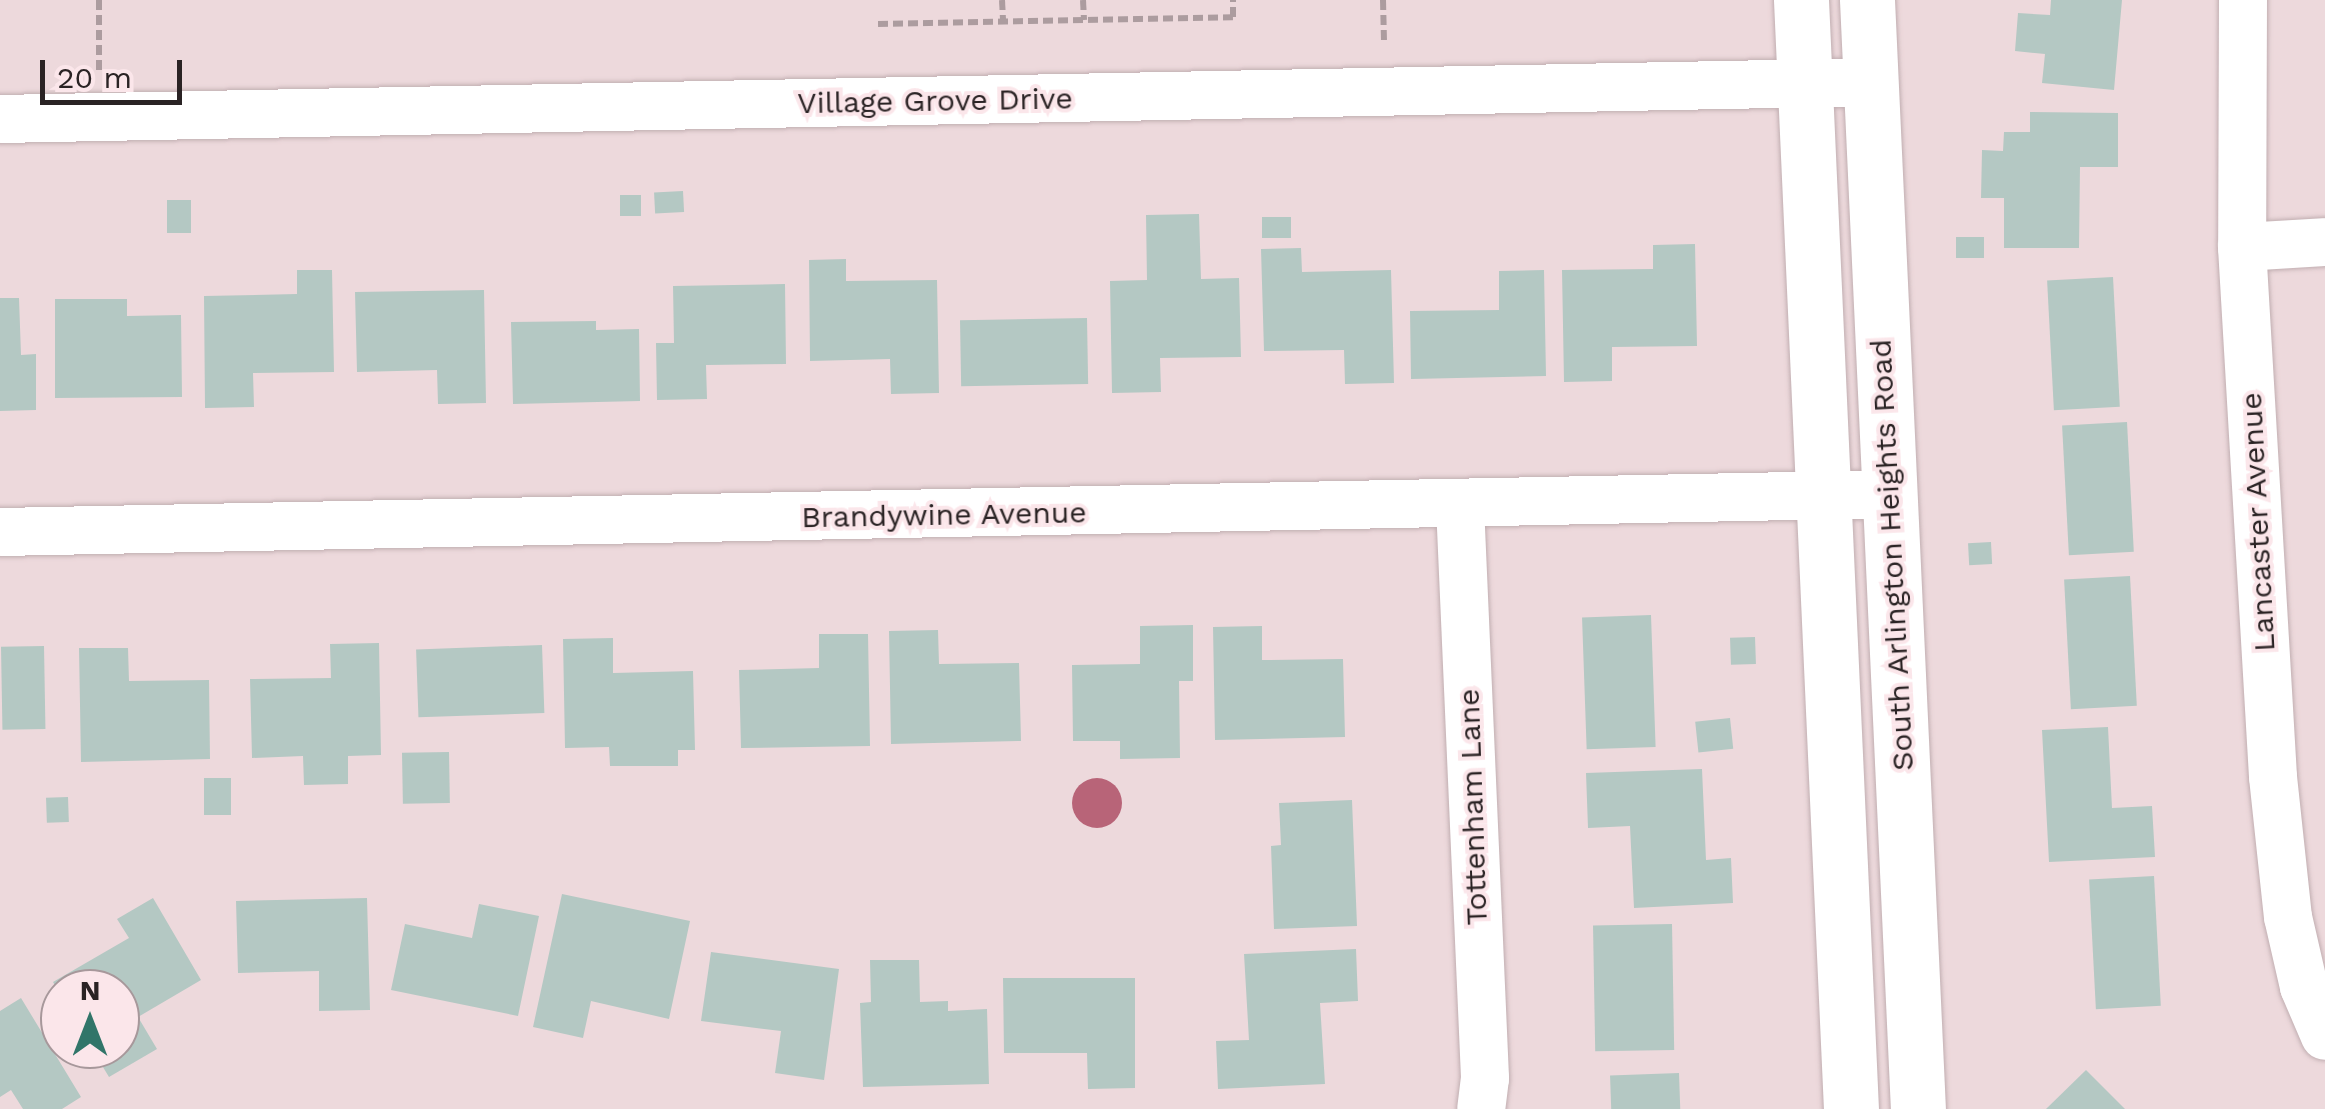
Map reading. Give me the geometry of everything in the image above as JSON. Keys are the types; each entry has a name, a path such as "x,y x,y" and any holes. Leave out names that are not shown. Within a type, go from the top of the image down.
{"main road":[{"path":"1800,0 1850,1109"},
{"name":"South Arlington Heights Road","path":"1866,0 1918,1109"}],"street":[{"name":"Lancaster Avenue","path":"2243,0 2242,247 2272,776 2288,917 2304,987 2325,1036"},
{"name":"Village Grove Drive","path":"0,119 1870,82"},
{"path":"2242,247 2325,242"},
{"name":"Brandywine Avenue","path":"0,532 1460,506 1888,494"},
{"name":"Tottenham Lane","path":"1460,506 1485,1078 1481,1109"}],"path":[{"path":"97,78 98,0"},
{"path":"1002,0 1003,21"},
{"path":"1083,0 1084,20"},
{"path":"878,24 1233,16 1233,0"},
{"path":"1383,0 1384,42"}],"shaded area":[{"path":"1097,778 1115,785 1122,803 1115,821 1097,828 1079,821 1072,803 1079,785"}],"building":[{"path":"2051,0 2122,0 2114,90 2042,83 2045,54 2015,51 2018,13 2050,15"},
{"path":"2030,112 2118,113 2118,167 2080,167 2079,248 2004,248 2004,198 1981,198 1982,150 2003,151 2004,132 2030,132"},
{"path":"683,191 684,212 655,213 654,193"},
{"path":"620,195 641,195 641,216 620,216"},
{"path":"167,200 191,200 191,233 167,233"},
{"path":"1199,214 1201,279 1239,278 1241,357 1160,358 1161,392 1112,393 1110,281 1147,280 1146,215"},
{"path":"1262,217 1291,217 1291,238 1262,238"},
{"path":"1956,237 1984,237 1984,258 1956,258"},
{"path":"1695,244 1697,346 1612,347 1612,381 1564,382 1562,270 1653,269 1653,245"},
{"path":"1301,248 1302,272 1391,270 1394,383 1345,384 1344,350 1264,351 1261,249"},
{"path":"846,259 846,281 937,280 939,393 891,394 890,359 810,361 809,260"},
{"path":"297,270 332,270 334,372 253,373 254,407 205,408 204,296 297,294"},
{"path":"1544,270 1546,376 1411,379 1410,311 1499,310 1499,271"},
{"path":"2113,277 2120,407 2054,410 2047,280"},
{"path":"785,284 786,364 706,365 707,399 657,400 656,343 674,343 673,286"},
{"path":"484,290 486,403 438,404 437,370 357,372 355,292"},
{"path":"0,298 19,298 21,355 36,354 36,410 0,411"},
{"path":"55,299 127,299 127,316 181,315 182,397 55,398"},
{"path":"1087,318 1088,384 961,386 960,320"},
{"path":"596,321 596,330 639,329 640,401 513,404 511,322"},
{"path":"2127,422 2134,552 2069,555 2062,425"},
{"path":"1991,542 1992,564 1969,565 1968,543"},
{"path":"2130,576 2137,706 2071,709 2064,579"},
{"path":"1651,615 1656,747 1587,749 1582,617"},
{"path":"1193,625 1193,681 1179,681 1180,758 1120,759 1120,741 1073,741 1072,665 1140,664 1140,626"},
{"path":"1262,626 1262,660 1343,659 1345,737 1215,740 1213,627"},
{"path":"938,630 939,664 1019,663 1021,741 891,744 889,631"},
{"path":"819,634 868,634 870,746 741,748 739,670 819,668"},
{"path":"1755,637 1756,664 1731,665 1730,638"},
{"path":"613,638 613,673 693,671 695,750 678,750 678,766 610,766 609,747 565,748 563,639"},
{"path":"379,643 381,755 348,756 348,784 304,785 303,756 252,758 250,679 331,678 330,644"},
{"path":"542,645 544,713 418,717 416,649"},
{"path":"44,646 45,729 2,730 1,647"},
{"path":"79,648 128,648 129,681 209,680 210,759 81,762"},
{"path":"1730,718 1733,749 1698,752 1695,722"},
{"path":"2108,727 2112,808 2152,806 2155,857 2049,862 2042,730"},
{"path":"449,752 450,803 403,804 402,753"},
{"path":"1702,769 1706,860 1731,858 1733,903 1634,908 1630,826 1588,828 1586,773"},
{"path":"204,778 231,778 231,815 204,815"},
{"path":"68,797 69,822 47,823 46,798"},
{"path":"1352,800 1357,926 1274,929 1271,846 1281,845 1279,803"},
{"path":"2154,876 2161,1006 2096,1009 2089,879"},
{"path":"562,894 690,921 669,1019 591,1001 583,1038 533,1027"},
{"path":"153,898 201,980 140,1016 140,969 75,969 129,938 117,919"},
{"path":"367,898 370,1010 319,1011 319,971 238,973 236,901"},
{"path":"479,904 539,916 518,1016 391,990 405,924 472,938"},
{"path":"1672,924 1674,1050 1595,1051 1593,925"},
{"path":"1356,949 1358,1001 1320,1003 1325,1084 1218,1089 1216,1041 1249,1040 1244,954"},
{"path":"711,952 839,969 824,1080 775,1073 781,1031 701,1021"},
{"path":"870,960 919,960 920,1002 948,1001 948,1011 987,1009 989,1084 863,1087 860,1003 871,1002"},
{"path":"1003,978 1135,978 1135,1088 1088,1089 1087,1053 1004,1053"},
{"path":"21,998 40,1029 40,1069 64,1069 81,1097 62,1109 23,1109 11,1090 0,1097 0,1011"},
{"path":"140,1020 157,1049 140,1059"},
{"path":"104,1069 123,1069 109,1077"},
{"path":"2086,1070 2125,1109 2046,1109"},
{"path":"1679,1073 1680,1109 1611,1109 1610,1075"}]}
